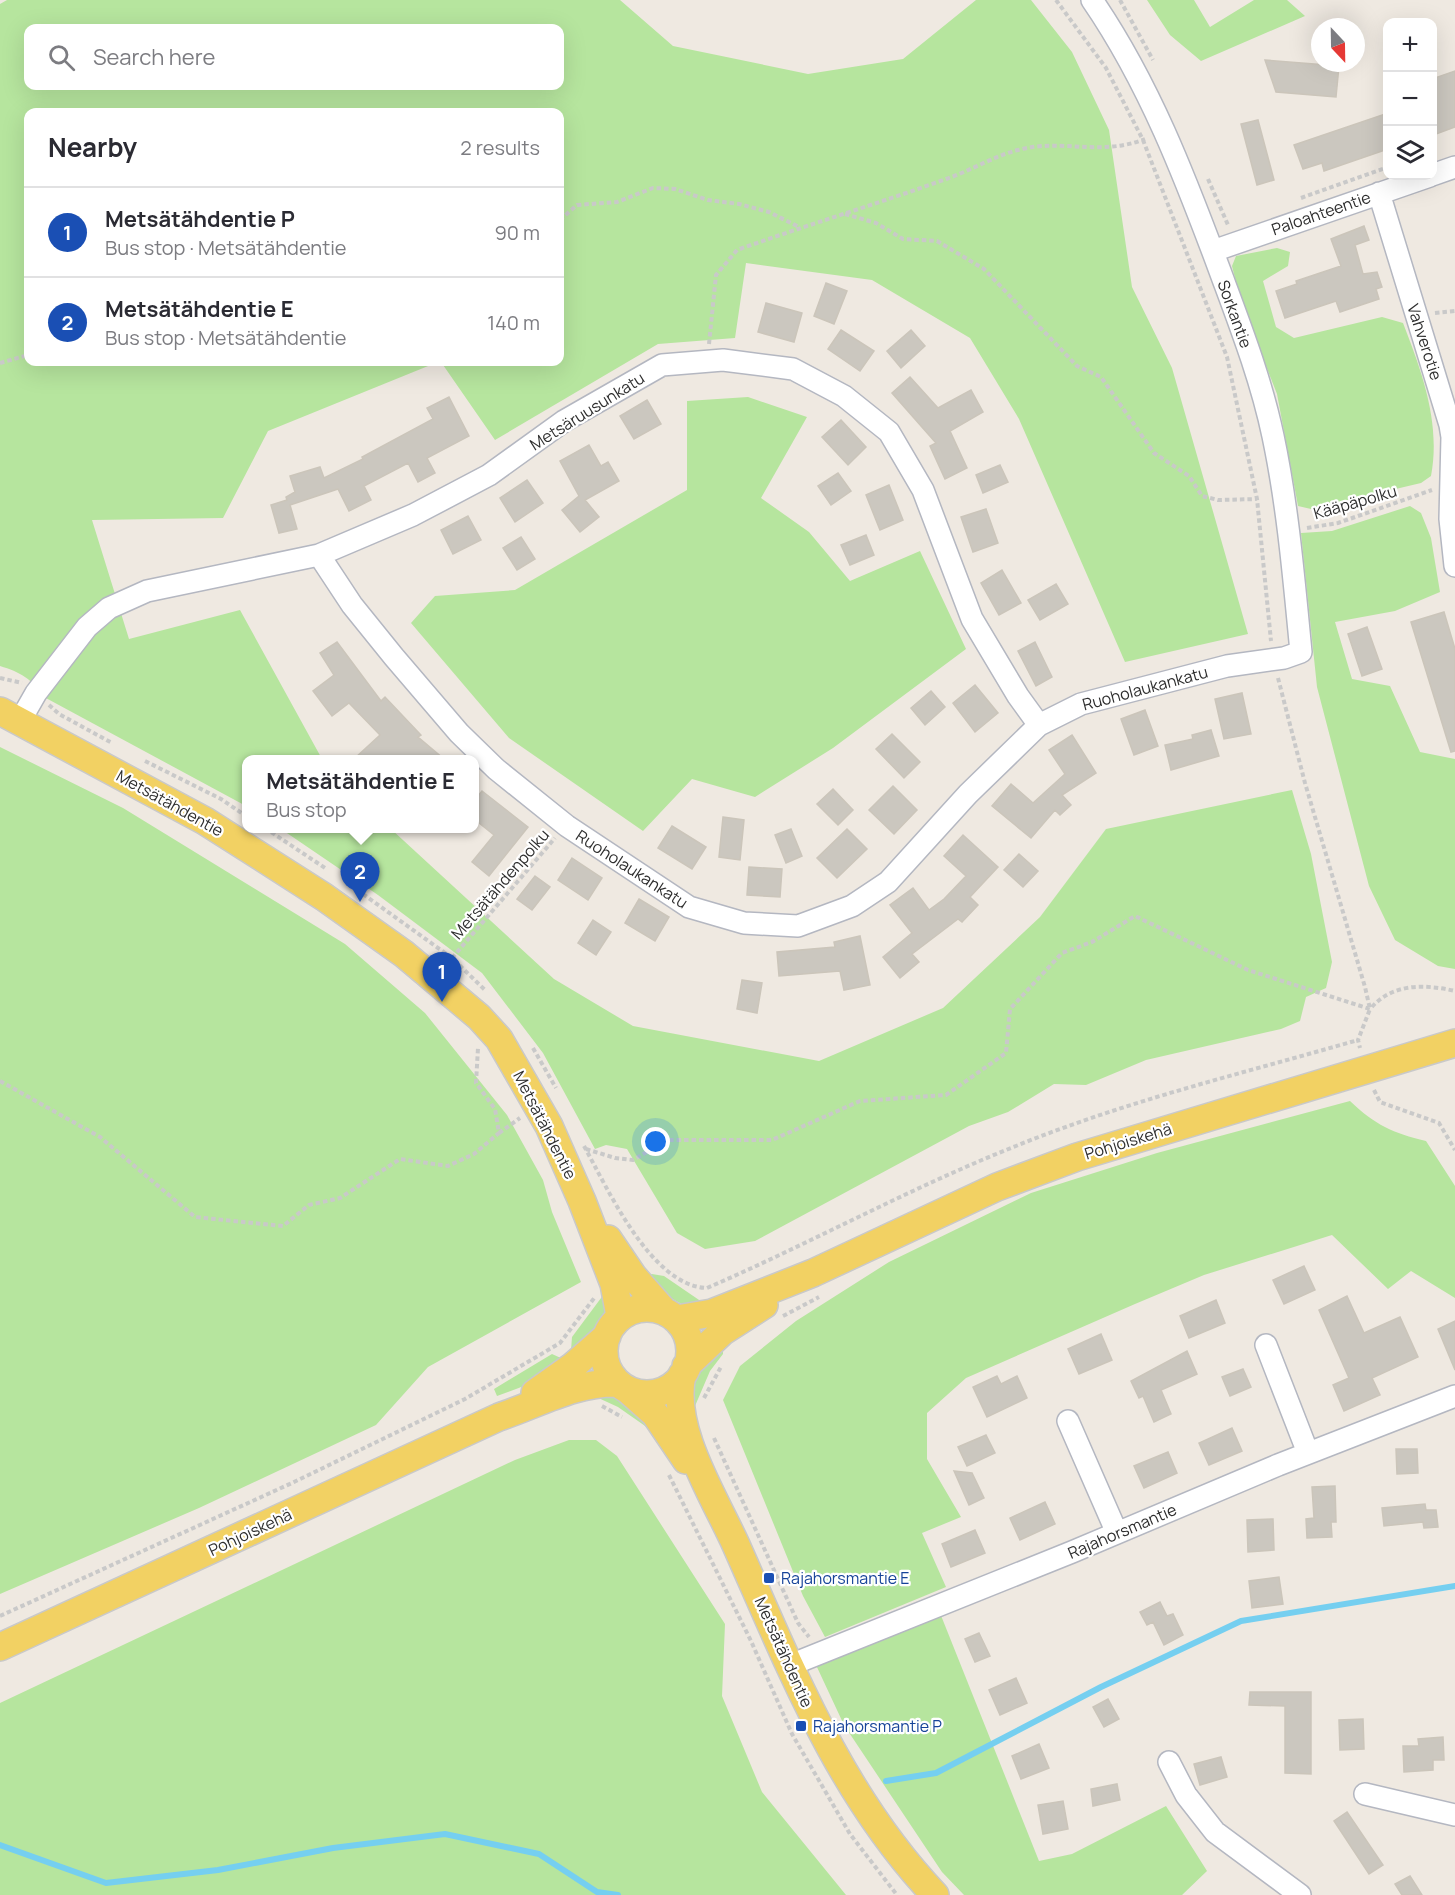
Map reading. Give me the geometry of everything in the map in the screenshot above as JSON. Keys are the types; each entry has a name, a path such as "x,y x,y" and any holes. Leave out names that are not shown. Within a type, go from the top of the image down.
{"main road":[{"name":"Metsätähdentie","path":"10,716 205,821 315,890 404,954 484,1005 499,1039 549,1126 582,1201 623,1280 670,1314"},
{"name":"Pohjoiskehä","path":"684,1370 722,1332 819,1284 997,1187 1077,1157 1455,1043"},
{"name":"Metsätähdentie","path":"614,1326 623,1280"},
{"name":"Pohjoiskehä","path":"670,1314 712,1313 819,1284"},
{"path":"572,1365 623,1387 641,1394 660,1393 674,1387 684,1370 690,1344 686,1331 670,1314 633,1310 614,1326 603,1352 605,1368 623,1387"},
{"name":"Pohjoiskehä","path":"0,1647 499,1417 572,1365 614,1326"},
{"name":"Metsätähdentie","path":"684,1370 678,1391 682,1418 707,1490"},
{"name":"Metsätähdentie","path":"623,1387 655,1414 707,1490 734,1541 824,1739 852,1787 889,1842 935,1895"}],"street":[{"name":"Sorkantie","path":"1092,0 1140,79 1164,130 1213,251 1262,393 1273,435 1289,531 1300,652"},
{"name":"Paloahteentie","path":"1437,173 1455,167"},
{"name":"Paloahteentie","path":"1213,251 1417,180"},
{"name":"Vahverotie","path":"1379,194 1450,425 1452,437 1450,519 1455,566"},
{"name":"Metsäruusunkatu","path":"10,716 36,693 87,627 109,608 147,591 319,555 413,515 489,475 564,422 662,365 723,360 793,369 844,396 889,432 923,490 972,619 1018,696 1039,725"},
{"name":"Ruoholaukankatu","path":"319,555 352,605 459,734 496,769 567,826 689,907 744,923 798,926 852,906 888,882 968,794 1039,725 1082,704 1227,666 1274,659 1300,652"},
{"path":"1266,1345 1308,1453"},
{"name":"Rajahorsmantie","path":"789,1666 1308,1453 1455,1396"},
{"path":"1068,1421 1117,1533"},
{"path":"1169,1762 1186,1795 1215,1832 1300,1895"},
{"path":"1365,1794 1455,1815"}],"path":[{"path":"1056,0 1106,68 1143,140 1227,357 1257,499 1267,614 1274,659 1292,738 1370,1009"},
{"path":"707,361 716,274 737,250 946,179 1017,150 1039,146 1098,150 1117,148 1143,140 1164,130"},
{"path":"564,216 577,205 617,202 653,188 675,189 708,200 739,204 769,212 800,228"},
{"path":"843,214 876,223 903,239 937,241 984,269 1077,366 1101,377 1154,453 1189,476 1202,496 1218,500 1257,499"},
{"path":"0,363 24,356"},
{"name":"Kääpäpolku","path":"1262,536 1338,523 1452,485"},
{"path":"0,678 19,681 59,714 115,745"},
{"path":"143,760 222,799 242,813"},
{"name":"Metsätähdenpolku","path":"452,958 497,908 526,868 567,826"},
{"path":"272,833 330,872"},
{"path":"0,1081 100,1137 195,1217 283,1226 309,1205 340,1198 400,1159 448,1166 474,1154 499,1133 495,1109 476,1083 484,1005 452,958 357,890"},
{"path":"586,1149 615,1158 633,1160 667,1140 772,1140 860,1101 946,1095 1006,1053 1010,1009 1062,954 1092,942 1135,916 1248,970 1370,1009"},
{"path":"1455,991 1433,986 1393,991 1379,998 1370,1009 1358,1040 1366,1068 1380,1102 1439,1123 1455,1149"},
{"path":"580,1138 622,1215 663,1266 685,1283 696,1288 707,1288 771,1261 934,1181 1016,1145 1128,1107 1358,1040"},
{"path":"530,1044 556,1090"},
{"path":"626,1420 590,1399 572,1365 597,1294 623,1280 663,1266"},
{"path":"779,1318 819,1284"},
{"path":"704,1400 706,1391 728,1357"},
{"path":"0,1616 403,1431 465,1400 572,1365"},
{"path":"710,1432 798,1623 820,1652"},
{"path":"665,1467 751,1641 792,1734 850,1834 897,1895"}],"green space":[{"path":"7,0 620,0 673,46 808,74 903,59 976,0 1031,0 1072,52 1109,130 1132,287 1172,368 1248,634 1125,662 1019,419 970,338 872,280 746,263 735,338 658,344 495,440 444,366 564,366 564,108 24,108 24,366 428,366 268,431 223,518 92,520 129,639 240,610 320,755 242,755 242,804 44,697 25,677 0,666 0,4"},
{"path":"1147,0 1194,0 1210,27 1254,0 1287,0 1305,16 1201,61 1170,35"},
{"path":"1277,248 1290,252 1288,266 1263,281 1276,327 1294,338 1382,317 1403,323 1423,379 1432,417 1434,437 1431,476 1421,483 1311,509 1298,506 1277,394 1241,302 1232,266 1236,256"},
{"path":"748,397 807,417 761,498 809,532 850,581 920,551 966,649 833,748 755,797 692,779 643,831 509,738 411,623 435,596 515,590 687,490 687,401"},
{"path":"1410,506 1421,513 1431,538 1440,592 1395,611 1335,622 1352,679 1390,686 1420,752 1455,759 1455,969 1438,966 1395,940 1369,886 1317,687 1301,533 1332,531"},
{"path":"0,747 123,808 345,944 425,1013 507,1115 543,1180 552,1212 581,1282 428,1367 376,1425 199,1508 0,1594"},
{"path":"1292,790 1311,854 1332,962 1326,988 1306,997 1300,1021 1281,1029 1146,1060 1086,1085 1054,1084 1008,1112 969,1126 755,1241 705,1249 677,1233 627,1149 606,1145 595,1149 543,1053 482,973 378,895 287,833 395,833 554,979 633,1026 819,1061 943,1008 1040,917 1106,829"},
{"path":"1350,1101 1385,1127 1426,1141 1455,1186 1455,1298 1411,1271 1388,1289 1332,1235 1204,1275 966,1378 927,1413 927,1459 961,1517 922,1533 946,1587 825,1637 803,1596 723,1400 740,1366 796,1321 889,1262 1031,1193 1157,1153"},
{"path":"652,1274 664,1276 702,1302 689,1308 665,1295 644,1276"},
{"path":"604,1294 605,1312 598,1327 571,1350 572,1337"},
{"path":"723,1343 723,1354 710,1371 695,1406 689,1409 697,1374"},
{"path":"552,1354 563,1359 524,1386 497,1396 494,1389"},
{"path":"612,1394 637,1411 653,1426 648,1428 618,1407 594,1396"},
{"path":"569,1440 596,1440 617,1456 725,1624 722,1696 762,1792 846,1895 0,1895 0,1703 515,1460"},
{"path":"940,1613 1039,1861 1072,1854 1166,1806 1207,1871 1182,1895 964,1895 942,1872 844,1725 816,1665"}],"building":[{"path":"1265,60 1311,64 1311,72 1338,72 1336,97 1276,92"},
{"path":"1455,71 1455,127 1437,134 1437,126 1437,77"},
{"path":"1383,115 1383,151 1324,171 1322,163 1303,169 1294,145"},
{"path":"1258,120 1274,180 1257,185 1241,124"},
{"path":"1364,226 1369,240 1355,245 1363,274 1377,272 1382,287 1376,289 1379,299 1340,312 1336,301 1285,318 1276,291 1297,284 1296,281 1341,266 1331,239"},
{"path":"826,283 847,291 834,324 814,316"},
{"path":"766,303 802,313 794,342 758,332"},
{"path":"841,330 874,351 860,371 828,349"},
{"path":"911,330 925,346 901,368 887,351"},
{"path":"910,377 938,408 971,390 983,412 950,431 967,468 945,479 930,446 936,443 892,393"},
{"path":"449,397 469,436 427,458 435,473 418,482 408,463 364,486 371,500 349,511 338,489 290,505 297,529 279,533 271,505 287,500 286,497 295,492 290,476 320,467 324,478 363,459 362,457 433,419 427,408"},
{"path":"647,400 661,424 634,439 620,416"},
{"path":"841,420 866,447 848,465 822,437"},
{"path":"589,445 601,466 608,462 619,481 585,500 599,517 580,532 562,510 579,496 560,461"},
{"path":"1000,465 1008,482 983,493 976,475"},
{"path":"838,473 851,491 831,505 818,486"},
{"path":"527,480 543,503 515,522 500,498"},
{"path":"889,485 903,520 880,530 866,495"},
{"path":"986,509 998,543 973,552 961,517"},
{"path":"468,516 481,540 453,554 441,530"},
{"path":"866,535 874,555 850,565 841,545"},
{"path":"521,537 535,559 517,570 503,548"},
{"path":"1002,570 1021,603 999,615 981,583"},
{"path":"1056,584 1068,604 1040,620 1028,600"},
{"path":"1444,612 1455,649 1455,751 1451,752 1411,622"},
{"path":"1367,627 1382,669 1362,676 1348,634"},
{"path":"337,642 381,701 385,697 421,735 418,737 439,755 358,755 380,735 349,703 332,716 313,691 334,675 320,653"},
{"path":"1035,642 1052,677 1036,686 1018,651"},
{"path":"975,685 998,713 975,732 953,703"},
{"path":"931,691 945,707 925,725 911,708"},
{"path":"1242,693 1251,734 1224,739 1215,699"},
{"path":"1145,710 1158,746 1134,755 1121,719"},
{"path":"1211,730 1219,756 1171,770 1165,745 1193,739 1192,735"},
{"path":"892,734 920,762 904,778 876,749"},
{"path":"1072,735 1096,773 1062,795 1071,805 1060,815 1055,810 1031,838 992,806 1011,784 1033,803 1065,774 1049,750"},
{"path":"893,786 917,810 894,834 869,810"},
{"path":"833,789 853,810 838,825 817,804"},
{"path":"482,791 528,827 489,876 472,862 494,835 479,823 479,795"},
{"path":"723,817 744,820 740,860 719,857"},
{"path":"672,826 706,847 692,869 658,848"},
{"path":"791,829 802,856 786,863 775,835"},
{"path":"847,829 867,849 837,878 817,858"},
{"path":"963,835 998,867 970,897 978,905 962,922 958,919 912,954 919,962 900,978 883,957 912,933 890,905 913,888 929,910 944,899 966,876 944,856"},
{"path":"1019,854 1038,871 1023,887 1004,870"},
{"path":"572,858 602,878 588,900 558,880"},
{"path":"749,867 782,869 780,897 747,895"},
{"path":"535,876 550,887 532,910 517,899"},
{"path":"639,899 669,917 655,941 625,923"},
{"path":"593,920 611,932 596,955 578,943"},
{"path":"860,936 870,985 844,990 840,971 779,976 777,952 835,947 834,942"},
{"path":"742,980 762,983 757,1013 737,1009"},
{"path":"1304,1266 1315,1290 1284,1304 1273,1280"},
{"path":"1347,1296 1364,1333 1400,1317 1418,1357 1372,1378 1380,1395 1344,1411 1333,1385 1349,1378 1319,1310"},
{"path":"1216,1300 1225,1323 1189,1338 1180,1316"},
{"path":"1455,1321 1455,1370 1438,1329"},
{"path":"1101,1334 1112,1360 1079,1374 1068,1349"},
{"path":"1187,1351 1197,1374 1161,1390 1171,1414 1154,1422 1143,1396 1139,1398 1131,1381"},
{"path":"1243,1369 1251,1387 1230,1396 1222,1377"},
{"path":"997,1376 1001,1384 1017,1376 1027,1398 987,1417 973,1387"},
{"path":"1232,1428 1242,1451 1209,1465 1199,1443"},
{"path":"986,1435 995,1453 967,1466 958,1447"},
{"path":"1396,1449 1417,1449 1418,1473 1397,1474"},
{"path":"1168,1452 1177,1473 1144,1488 1134,1466"},
{"path":"954,1471 972,1473 984,1498 969,1505"},
{"path":"1335,1486 1336,1522 1331,1522 1332,1537 1307,1538 1306,1519 1314,1518 1312,1487"},
{"path":"1045,1502 1055,1524 1020,1540 1010,1518"},
{"path":"1425,1504 1426,1510 1436,1510 1438,1527 1424,1528 1423,1522 1384,1526 1382,1508"},
{"path":"1273,1519 1274,1550 1248,1552 1247,1520"},
{"path":"975,1530 985,1553 951,1567 942,1544"},
{"path":"1279,1577 1283,1604 1252,1608 1249,1581"},
{"path":"1160,1602 1167,1616 1173,1614 1183,1635 1164,1645 1153,1622 1147,1625 1140,1612"},
{"path":"979,1633 990,1656 975,1662 965,1639"},
{"path":"1016,1678 1027,1703 1000,1715 989,1690"},
{"path":"1250,1692 1311,1692 1311,1774 1285,1773 1285,1706 1249,1705"},
{"path":"1108,1699 1119,1719 1104,1727 1093,1707"},
{"path":"1363,1719 1364,1749 1340,1750 1339,1720"},
{"path":"1443,1737 1444,1760 1433,1760 1433,1770 1404,1772 1403,1746 1419,1746 1418,1739"},
{"path":"1039,1744 1049,1768 1021,1779 1012,1756"},
{"path":"1221,1757 1227,1777 1200,1785 1194,1764"},
{"path":"1117,1784 1120,1800 1093,1806 1091,1789"},
{"path":"1063,1801 1068,1829 1043,1834 1038,1805"},
{"path":"1347,1812 1383,1865 1369,1874 1334,1821"},
{"path":"1410,1876 1422,1895 1402,1895 1395,1884"}],"waterway":[{"path":"886,1781 936,1773 1101,1687 1241,1621 1455,1586"},
{"path":"0,1845 106,1883 218,1870 333,1848 445,1834 539,1854 597,1892 618,1895"}],"place":[{"name":"Metsätähdentie E","path":"360,902"},
{"name":"Metsätähdentie P","path":"442,1002"},
{"name":"Rajahorsmantie E","path":"769,1578"},
{"name":"Rajahorsmantie P","path":"801,1726"}]}
